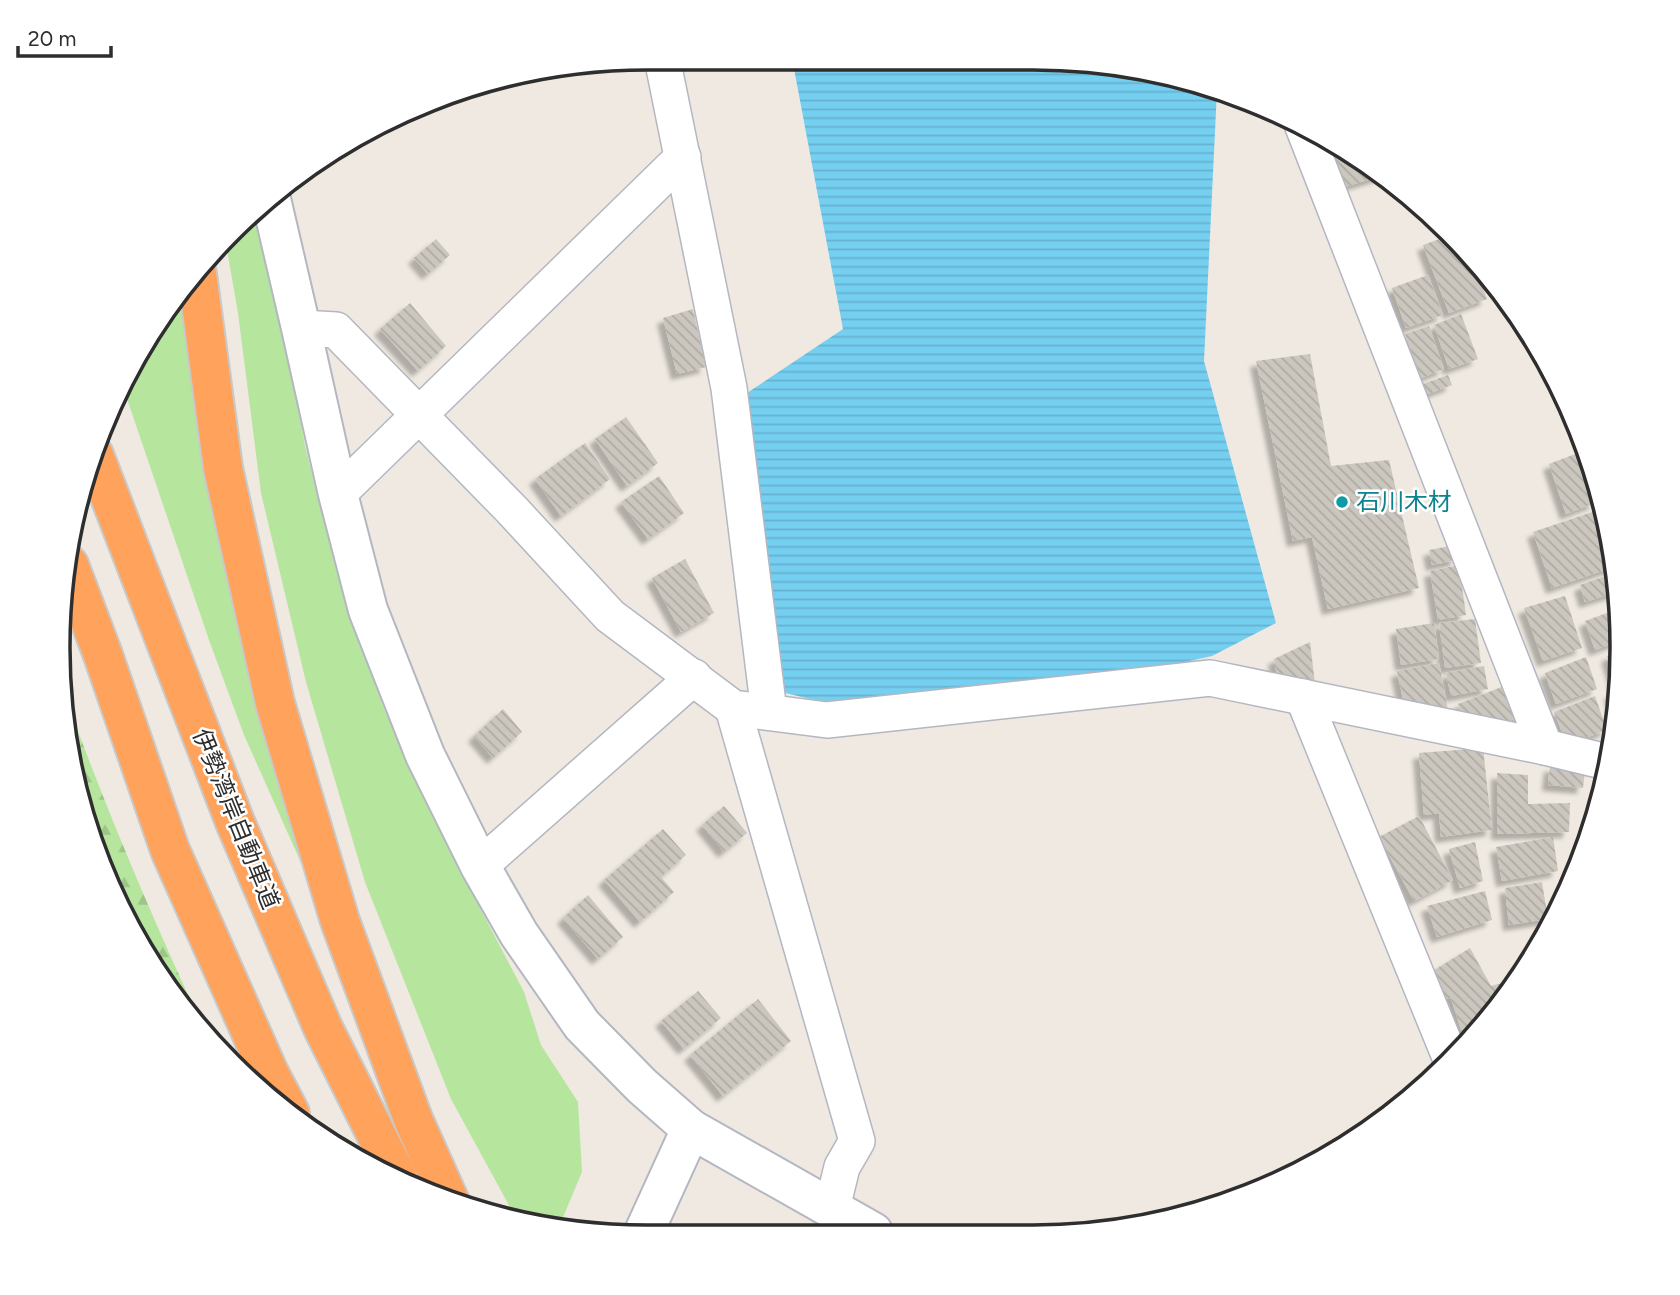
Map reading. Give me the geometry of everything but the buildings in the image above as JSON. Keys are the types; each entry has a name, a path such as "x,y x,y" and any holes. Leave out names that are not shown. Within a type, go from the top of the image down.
{"highway":[{"path":"198,285 223,468 275,703 340,921 413,1119 443,1187"},
{"name":"伊勢湾岸自動車道","path":"99,468 235,822 323,1028 391,1165"},
{"path":"74,579 170,850 280,1093"}],"street":[{"path":"665,70 729,388 769,712"},
{"path":"1308,141 1545,747"},
{"path":"338,494 683,157"},
{"path":"273,208 338,494 368,610 425,755 480,866 519,934 582,1026 642,1086 691,1129 861,1225"},
{"path":"301,328 336,330 512,510 610,616 733,708 827,720 1210,678 1599,760"},
{"path":"480,866 694,677"},
{"path":"1303,697 1453,1043"},
{"path":"733,708 857,1142 842,1167 832,1208"},
{"path":"647,1225 691,1129"}],"green space":[{"path":"258,222 278,293 305,446 340,584 384,709 460,870 524,992 541,1045 578,1102 582,1172 562,1218 510,1208 451,1099 365,882 306,682 261,493 227,252"},
{"path":"183,304 311,885 244,735 127,399 147,359"},
{"path":"75,722 133,870 192,1003 147,936 114,868 90,797"}],"water":[{"path":"794,70 1070,71 1145,81 1216,101 1204,361 1276,623 1212,656 1140,672 864,705 823,702 777,691 738,399 843,329"}],"place":[{"name":"石川木材","path":"1342,502"}]}
